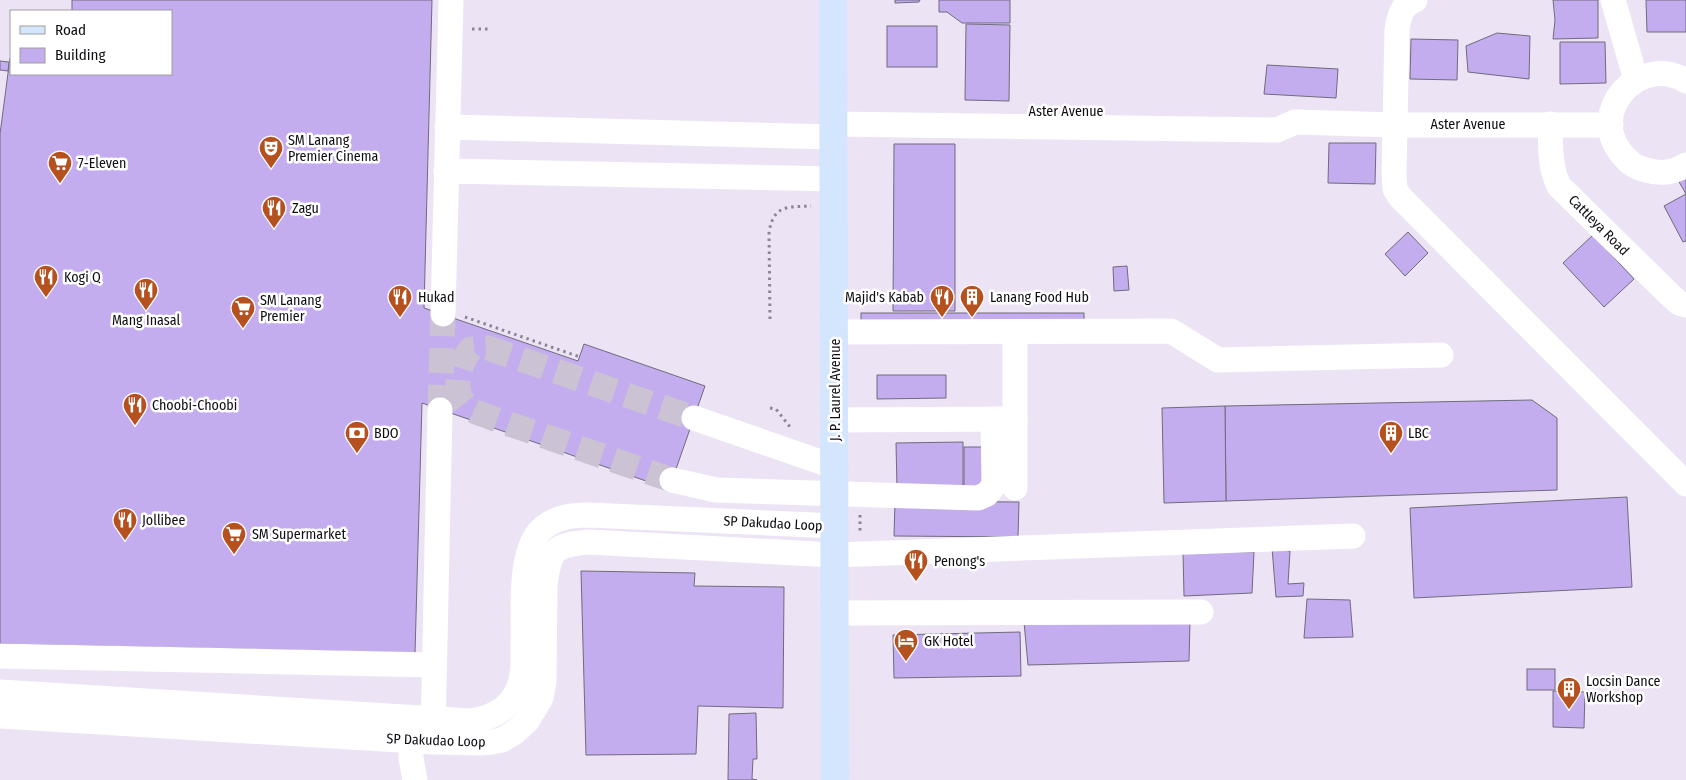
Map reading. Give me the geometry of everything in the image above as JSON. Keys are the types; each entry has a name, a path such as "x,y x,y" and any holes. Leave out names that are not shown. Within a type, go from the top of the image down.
{"main road":[{"name":"J. P. Laurel Avenue","path":"833,0 835,780"}],"street":[{"path":"443,312 450,0"},
{"path":"1415,0 1406,4 1398,20 1395,189 1400,197 1685,481"},
{"path":"1613,0 1636,80"},
{"path":"1686,81 1673,75 1663,74 1654,74 1636,80 1622,91 1611,116 1612,134 1619,150 1633,165 1642,170 1663,173 1686,165"},
{"name":"Aster Avenue","path":"447,127 834,123 1020,118 1244,120 1278,130 1296,122 1611,125"},
{"name":"Cattleya Road","path":"1550,124 1552,166 1554,176 1560,186 1670,295 1679,303 1686,305"},
{"path":"446,171 834,179"},
{"path":"835,332 1171,331 1218,360 1441,355"},
{"path":"672,480 716,490 835,480 978,498 987,494 994,485 1015,332"},
{"path":"415,780 411,758 422,729 434,665 440,410"},
{"path":"694,418 835,480"},
{"path":"835,420 1004,419"},
{"path":"1004,419 1015,488"},
{"name":"SP Dakudao Loop","path":"422,729 483,720 498,713 511,702 519,688 523,671 525,570 533,539 542,529 561,518 589,515 835,526"},
{"path":"542,529 558,548"},
{"name":"SP Dakudao Loop","path":"0,692 49,707 422,729 481,744 502,740 515,732 528,721 536,708 544,681 545,584 552,557 558,548 565,544 589,542 835,555 1353,536"},
{"path":"835,613 1201,612"},
{"path":"0,656 434,665"},
{"name":"SP Dakudao Loop","path":"0,716 49,707"}],"path":[{"path":"467,29 491,29"},
{"path":"770,319 770,222 778,211 795,207"},
{"path":"443,312 580,357"},
{"path":"770,408 776,409 795,433"}],"building":[{"name":"SM Lanang Premier","path":"72,0 432,0 424,308 578,361 584,344 705,386 669,489 422,403 415,653 0,644 0,134 10,58 10,75 172,75 172,10 72,10"},
{"path":"895,0 920,0 919,2 895,3"},
{"path":"939,0 1010,0 1010,23 962,23 947,12 939,12"},
{"path":"1553,0 1598,0 1598,38 1553,39 1555,20"},
{"path":"1646,0 1686,0 1686,32 1647,32"},
{"path":"966,24 1010,25 1009,101 965,100"},
{"path":"887,26 937,26 937,67 887,67"},
{"path":"1497,33 1530,36 1529,79 1468,72 1466,46"},
{"path":"1411,39 1458,40 1457,80 1410,79"},
{"path":"1560,42 1605,42 1606,83 1560,84"},
{"path":"0,61 9,62 8,71 0,70"},
{"path":"1267,65 1338,69 1336,98 1264,94"},
{"path":"1329,143 1376,143 1375,184 1328,183"},
{"path":"894,144 955,144 955,311 893,311"},
{"path":"1686,175 1686,194 1678,180"},
{"path":"1686,194 1686,241 1683,242 1664,206"},
{"path":"1408,232 1428,253 1405,276 1385,254"},
{"path":"1593,235 1634,279 1604,307 1563,263"},
{"path":"1127,266 1129,290 1114,291 1113,267"},
{"name":"Lanang Food Hub","path":"861,313 1084,313 1084,323 861,323"},
{"path":"877,375 946,375 946,398 877,399"},
{"name":"LBC","path":"1532,400 1557,418 1557,490 1226,501 1225,406"},
{"path":"1225,406 1226,501 1164,503 1162,408"},
{"path":"963,442 963,488 897,488 896,443"},
{"path":"964,447 985,447 985,487 964,487"},
{"path":"1627,497 1632,587 1414,598 1410,508"},
{"path":"895,501 1019,502 1018,537 894,536"},
{"path":"1272,548 1290,551 1288,584 1304,583 1303,596 1276,597"},
{"path":"1183,552 1254,552 1252,593 1184,596"},
{"path":"581,571 695,573 694,586 784,587 783,708 698,706 696,754 586,755"},
{"path":"1307,599 1350,600 1353,637 1304,638"},
{"path":"1190,621 1189,661 1028,665 1024,622"},
{"path":"1020,632 1021,676 894,678 893,635"},
{"path":"1527,669 1555,669 1555,690 1527,690"},
{"name":"Locsin Dance Workshop","path":"1553,691 1585,692 1584,728 1553,727"},
{"path":"756,713 757,759 753,759 752,779 757,780 728,780 729,714"}],"tunnel":[{"path":"440,410 443,314"},
{"path":"672,480 470,409 460,396 458,388 460,371 466,355 471,349 488,348 694,418"}],"place":[{"name":"SM Lanang Premier Cinema","path":"271,169"},
{"name":"7-Eleven","path":"60,184"},
{"name":"Zagu","path":"274,229"},
{"name":"Kogi Q","path":"46,298"},
{"name":"Mang Inasal","path":"146,311"},
{"name":"Hukad","path":"400,318"},
{"name":"Majid's Kabab","path":"942,318"},
{"name":"Lanang Food Hub","path":"972,318"},
{"name":"SM Lanang Premier","path":"243,329"},
{"name":"Choobi-Choobi","path":"135,426"},
{"name":"BDO","path":"357,454"},
{"name":"LBC","path":"1391,454"},
{"name":"Jollibee","path":"125,541"},
{"name":"SM Supermarket","path":"234,555"},
{"name":"Penong's","path":"916,582"},
{"name":"GK Hotel","path":"906,662"},
{"name":"Locsin Dance Workshop","path":"1569,710"}]}
